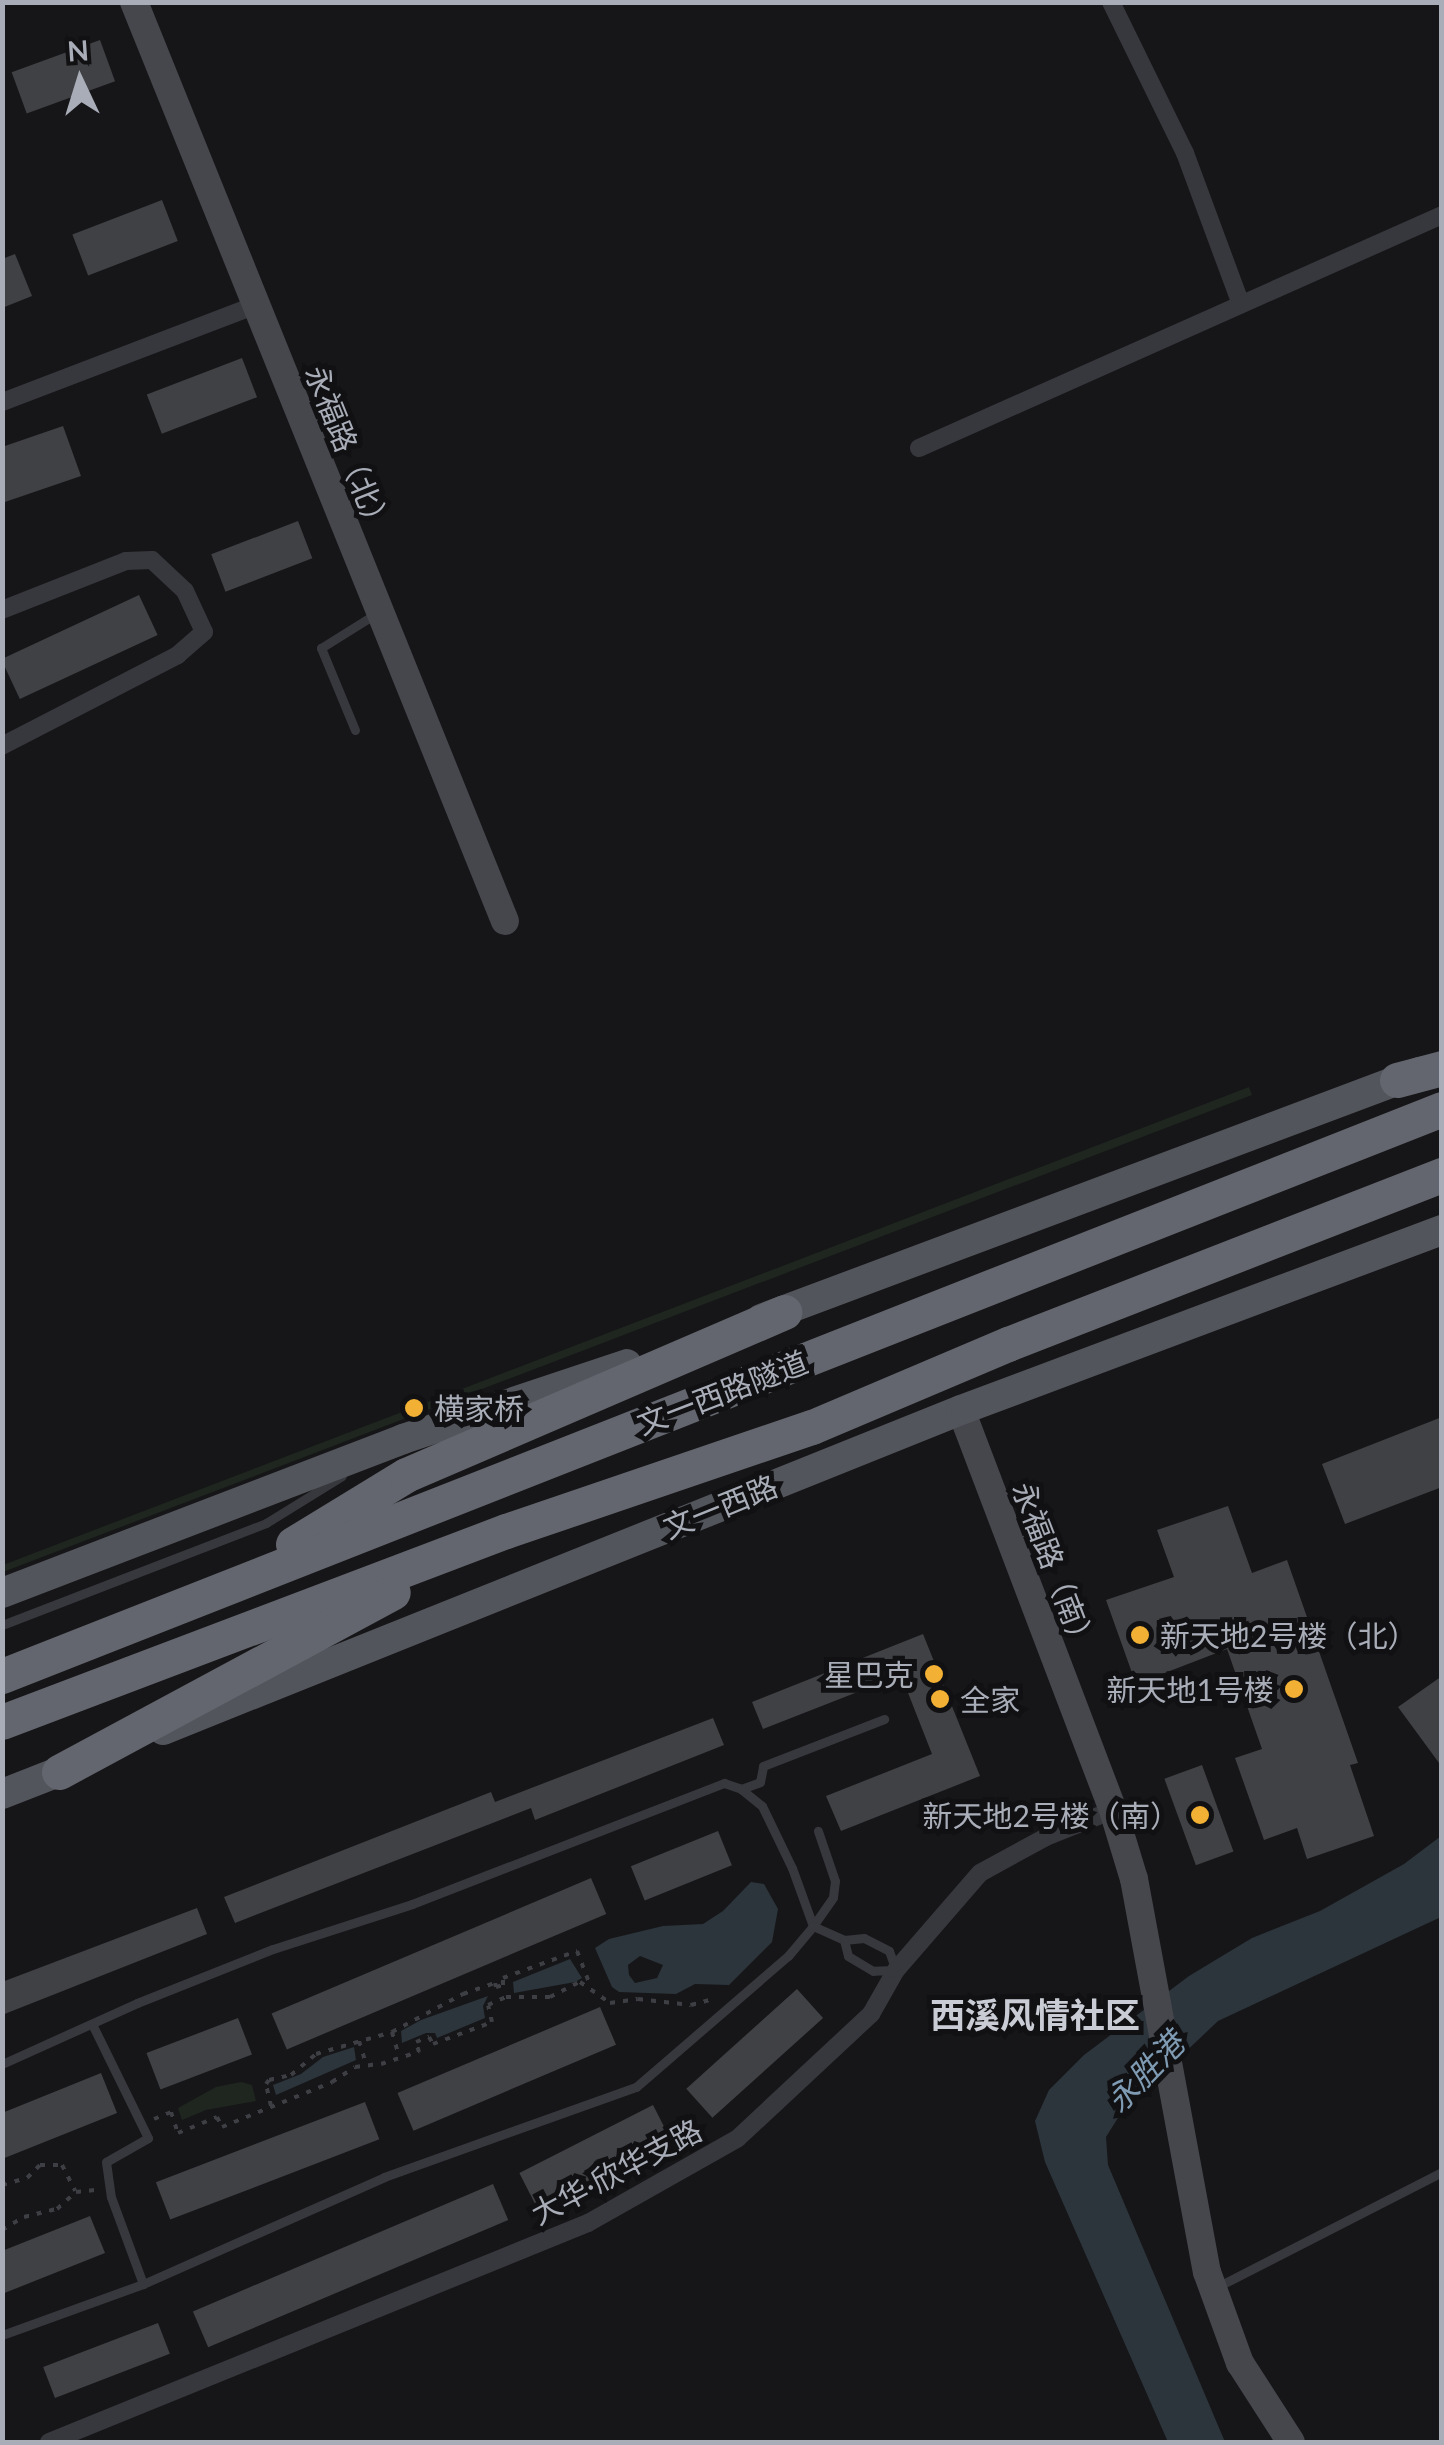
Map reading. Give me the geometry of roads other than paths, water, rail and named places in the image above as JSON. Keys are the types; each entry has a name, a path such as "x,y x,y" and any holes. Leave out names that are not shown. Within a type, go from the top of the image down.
{"highway":[{"path":"1398,1080 1442,1066"},
{"name":"文一西路隧道","path":"2,1676 1442,1109"},
{"name":"文一西路隧道","path":"2,1722 506,1531 812,1427 1008,1344 1431,1181"},
{"path":"219,1590 406,1475 784,1312"},
{"path":"59,1772 506,1531"}],"main road":[{"path":"2,1593 403,1439 784,1312 1398,1080"},
{"name":"文一西路","path":"2,1794 961,1410 1442,1230"}],"street":[{"name":"永福路（北）","path":"134,2 505,921"},
{"path":"1112,2 1185,153 1241,304"},
{"path":"919,448 1442,215"},
{"path":"2,402 256,305"},
{"path":"2,610 126,562 152,560 185,590 204,632 178,655 2,746"},
{"name":"永福路（南）","path":"961,1410 1113,1810 1155,1976 1213,2288 1240,2363 1291,2442"},
{"name":"大华·欣华支路","path":"59,2441 588,2223 738,2138 872,2014 896,1970 980,1873 1046,1837 1113,1810"}],"lane":[{"path":"355,730 321,648 379,611"},
{"path":"2,1625 266,1523 403,1439"},
{"path":"741,1789 760,1782 763,1766 884,1720"},
{"path":"2,2064 274,1949 412,1904 724,1783 741,1789 762,1806 792,1868 813,1926 844,1940 864,1938 889,1951 896,1970 873,1971 848,1956 844,1940"},
{"path":"2,2335 142,2284 346,2192 636,2087 788,1956 834,1898 835,1881 818,1831"},
{"path":"92,2024 148,2138 106,2162 110,2189 142,2284"},
{"path":"1213,2288 1442,2172"}],"water":[{"name":"永胜港","path":"1441,1836 1441,1917 1218,2021 1121,2113 1106,2137 1108,2165 1225,2442 1168,2442 1045,2162 1035,2121 1049,2090 1084,2055 1189,1976 1252,1938 1320,1911 1404,1864"},
{"path":"751,1882 764,1884 778,1909 772,1942 729,1985 695,1984 676,1994 619,1992 612,1987 595,1948 609,1939 663,1926 703,1924 723,1911","holes":["640,1956 663,1965 657,1978 635,1983 629,1975 628,1965"]},
{"path":"570,1959 582,1978 514,1993 513,1982"},
{"path":"488,1996 483,2006 485,2018 437,2038 435,2033 426,2033 402,2043 401,2031 421,2020"},
{"path":"354,2047 356,2060 276,2095 273,2085 301,2074 323,2057"}],"place":[{"name":"横家桥","path":"414,1408"},
{"name":"新天地2号楼（北）","path":"1140,1635"},
{"name":"星巴克","path":"934,1674"},
{"name":"新天地1号楼","path":"1294,1689"},
{"name":"全家","path":"940,1699"},
{"name":"新天地2号楼（南）","path":"1200,1815"}],"district":[{"name":"西溪风情社区","path":"1035,2014"}]}
